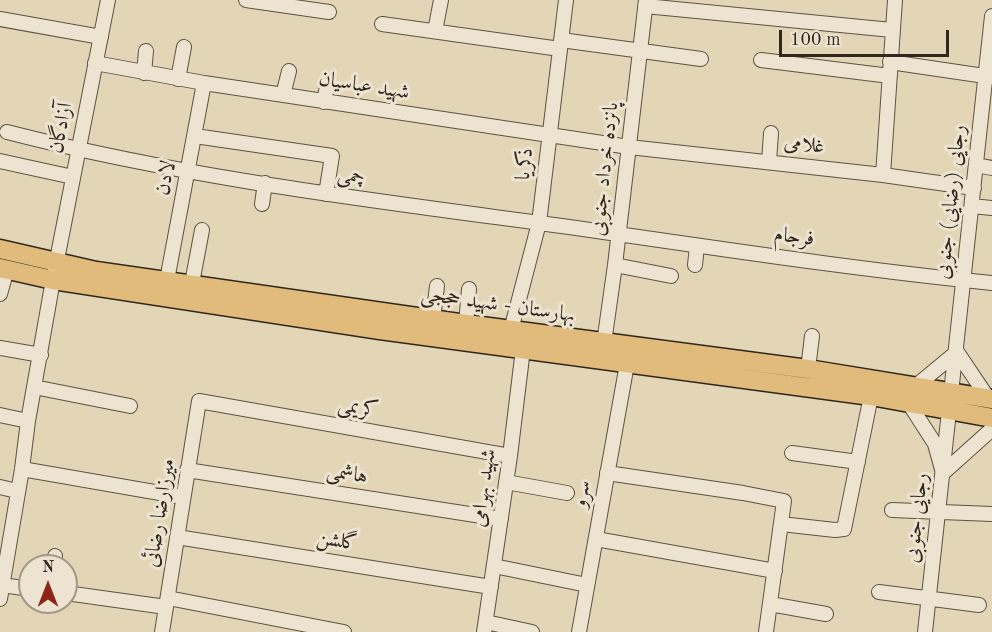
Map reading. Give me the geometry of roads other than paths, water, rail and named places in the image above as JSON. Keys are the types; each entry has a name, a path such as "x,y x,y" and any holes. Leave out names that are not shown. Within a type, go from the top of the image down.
{"main road":[{"name":"بهارستان - شهید حججی","path":"0,249 55,272 380,330 523,349 603,352 808,369 908,402 990,399"},
{"name":"بهارستان - شهید حججی","path":"3,268 167,280 511,330 603,352 627,364 876,391 916,386 992,418"}],"street":[{"name":"آزادگان","path":"1,592 3,567 22,469 34,387 108,0"},
{"path":"246,0 329,12"},
{"path":"435,31 441,0"},
{"name":"ذکریا","path":"511,330 539,223 566,0"},
{"path":"883,175 895,0"},
{"path":"645,3 892,30"},
{"name":"پانزده خرداد جنوبی","path":"603,352 645,3"},
{"name":"رجایی (رضایی) جنوبی","path":"951,400 976,165 989,76 992,16"},
{"path":"0,19 101,37"},
{"path":"382,24 702,59"},
{"path":"178,79 184,47"},
{"path":"144,73 146,51"},
{"path":"761,60 989,76"},
{"name":"شهید عباسیان","path":"95,63 204,84 628,147"},
{"path":"283,95 289,71"},
{"path":"324,102 328,81"},
{"name":"لادن","path":"167,280 204,84"},
{"name":"چمی","path":"7,132 79,151 189,172 326,194 619,234"},
{"path":"769,162 771,133"},
{"path":"195,136 332,156 326,194"},
{"name":"غلامی","path":"628,147 883,175 974,188"},
{"path":"0,161 73,177"},
{"path":"976,165 992,168"},
{"path":"262,204 265,183"},
{"path":"972,206 992,208"},
{"path":"192,284 202,230"},
{"name":"فرجام","path":"619,234 992,283"},
{"path":"695,265 697,246"},
{"path":"615,265 671,276"},
{"path":"0,294 3,268"},
{"path":"433,319 437,285"},
{"path":"466,324 469,289"},
{"path":"808,369 812,336"},
{"path":"0,348 41,355"},
{"name":"شهید بهرامی","path":"485,627 523,349"},
{"path":"916,386 957,352 990,399"},
{"name":"سرو","path":"579,632 627,364"},
{"path":"34,387 130,406"},
{"path":"781,524 844,529 876,391"},
{"name":"رجایی جنوبی","path":"925,632 951,400"},
{"name":"کریمی","path":"199,401 510,456"},
{"name":"میرزارضا رضائی","path":"162,632 199,401"},
{"path":"908,402 935,444 943,473 992,429"},
{"path":"0,415 28,421"},
{"path":"792,453 858,462"},
{"path":"22,469 183,497"},
{"name":"هاشمی","path":"188,470 501,519"},
{"path":"607,473 784,501 766,632"},
{"path":"506,482 567,493"},
{"path":"0,488 17,492"},
{"path":"892,510 992,514"},
{"name":"گلشن","path":"177,537 491,587"},
{"path":"596,538 775,571"},
{"path":"494,566 587,585"},
{"path":"1,592 18,590"},
{"path":"879,592 979,605"},
{"path":"78,594 167,603 344,632"},
{"path":"770,604 826,614"},
{"path":"485,627 532,632"}]}
